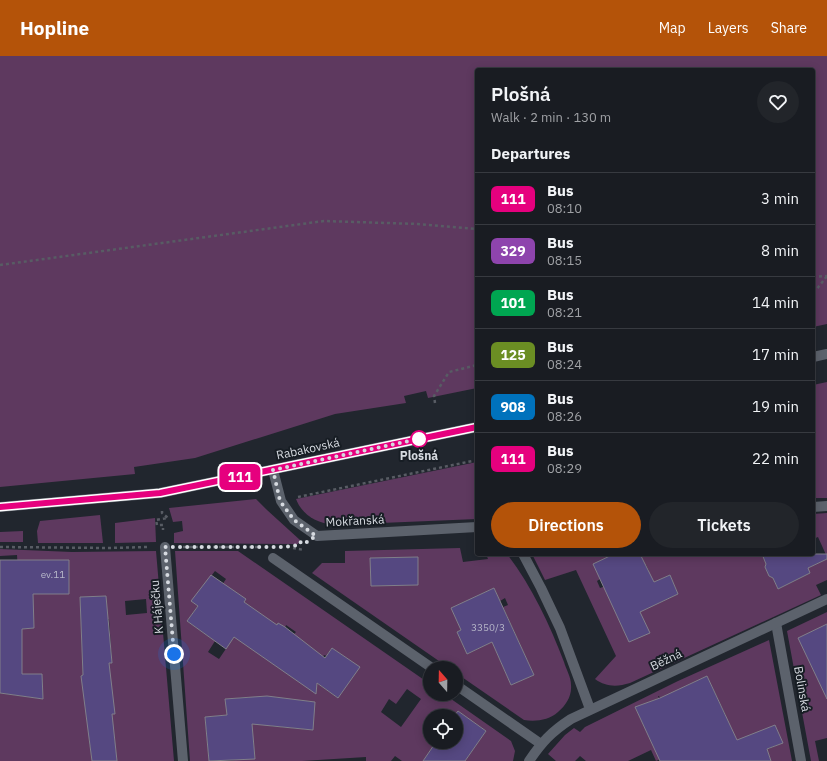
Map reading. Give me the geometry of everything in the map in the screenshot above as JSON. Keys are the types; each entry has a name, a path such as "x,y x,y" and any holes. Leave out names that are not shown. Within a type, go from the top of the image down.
{"street":[{"path":"815,357 827,354"},
{"name":"Rabakovská","path":"0,507 160,493 475,427"},
{"name":"Mokřanská","path":"273,470 280,501 294,520 316,536 475,527"},
{"path":"815,507 827,506"},
{"name":"K Háječku","path":"165,547 183,761"},
{"path":"523,556 560,628 590,709"},
{"path":"273,558 423,662"},
{"name":"Běžná","path":"529,761 541,744 554,730 571,719 827,599"},
{"name":"Bolinská","path":"776,623 801,761"},
{"path":"463,690 541,744"}],"path":[{"path":"0,265 324,221 418,224 475,229"},
{"path":"815,277 827,276"},
{"path":"815,291 827,276"},
{"path":"435,403 434,396 449,372 475,366"},
{"path":"280,501 475,460"},
{"path":"162,510 162,513 168,518 156,520 157,525 163,525 165,547"},
{"path":"292,546 298,545 300,542 304,544 316,536"},
{"path":"0,547 262,547"}],"shaded area":[{"path":"0,56 827,56 827,324 815,327 815,68 475,68 475,388 428,398 426,391 404,396 406,403 335,414 195,458 134,467 135,474 0,487"},
{"path":"827,382 827,498 815,498 815,385"},
{"path":"475,462 475,519 333,525 316,520 306,514 296,499"},
{"path":"256,499 300,540 298,544 174,543 174,533 183,531 182,521 173,522 169,508"},
{"path":"827,513 827,557 818,537 815,538 815,514"},
{"path":"100,515 103,543 38,543 37,531 40,521"},
{"path":"155,518 156,542 115,543 115,523"},
{"path":"23,531 23,542 0,542 0,532"},
{"path":"460,548 463,562 488,559 487,556 508,556 532,592 559,648 571,682 571,693 566,703 558,712 546,719 533,721 524,720 463,678 463,661 439,661 312,573 322,563 345,563 345,551","holes":["418,557 418,585 371,586 371,558","494,588 500,601 505,598 508,605 503,607 534,675 511,685 492,642 467,654 457,632 461,630 452,608"]},
{"path":"0,549 72,552 156,551 174,761 117,761 114,736 89,739 92,761 0,761 0,693 43,699 42,675 22,674 22,656 0,630 34,628 32,593 19,590 17,555 0,556","holes":["106,596 112,663 99,664 115,714 110,714 81,676 83,675 80,597","146,599 147,613 126,615 125,601"]},
{"path":"175,551 238,551 423,679 423,701 454,701 511,741 515,751 513,761 465,761 486,731 463,715 463,709 423,709 423,749 431,749 423,761 402,761 395,756 391,761 366,761 366,757 302,761 226,761 255,758 249,697 226,699 227,715 205,717 209,761 190,761","holes":["215,571 226,579 222,585 253,609 219,659 208,652 215,641 187,621 198,606 192,601","278,623 285,628 286,625 296,632 294,634 272,632","332,648 359,667 338,698 311,679 321,657 326,656","407,689 421,699 401,727 381,712 389,699 396,704","273,697 314,702 313,730 270,726"]},
{"path":"533,556 613,556 600,579 597,581 600,588 649,571 646,565 640,568 640,556 767,556 765,567 769,576 773,578 778,589 810,573 802,556 810,556 814,565 827,559 827,580 816,585 821,595 630,683 616,686 603,684 595,679 616,656 576,570 545,580","holes":["670,575 678,594 659,603 650,584"]},
{"path":"827,612 827,738 815,741 819,761 811,761 787,631"},
{"path":"769,640 792,761 771,761 769,756 759,753 782,743 727,744 679,751 656,761 651,750 628,761 586,761 580,756 575,761 556,761 548,754 565,735 574,728 580,732 585,727 678,681","holes":["707,676 726,716 700,728 682,688","659,696 674,729 647,732 635,707 637,708 659,698"]}],"building":[{"path":"815,554 827,554 827,559 808,568 810,573 778,589 773,578 769,576 765,567 766,564 763,556 815,556"},
{"path":"610,556 641,556 654,582 670,575 678,594 640,612 650,633 629,642 593,564"},
{"path":"418,557 418,585 371,586 370,558"},
{"path":"0,560 69,560 69,594 33,594 34,628 22,629 22,674 42,674 43,699 0,693"},
{"path":"211,575 246,599 244,602 277,625 278,623 285,627 325,658 332,648 360,667 338,698 317,683 316,694 234,637 226,649 187,621 198,606 191,601"},
{"path":"494,588 534,675 511,685 492,642 467,654 457,632 461,630 451,608"},
{"path":"106,596 112,663 109,663 115,714 112,714 117,761 92,761 81,676 83,675 80,597"},
{"path":"827,624 827,699 798,638"},
{"path":"707,676 737,740 775,725 783,743 767,749 771,761 660,761 635,707 660,698"},
{"path":"267,696 315,702 313,730 252,724 255,759 209,761 205,717 227,715 225,699"},
{"path":"463,715 486,731 465,761 423,761 431,749 463,749"}],"bus line":[{"name":"111","path":"0,507 160,493 475,427"}],"place":[{"name":"Plošná","path":"419,439"}],"route":[{"path":"174,654 165,547 285,547 298,545 300,542 304,544 316,536 294,520 280,501 273,470 419,439"}]}
